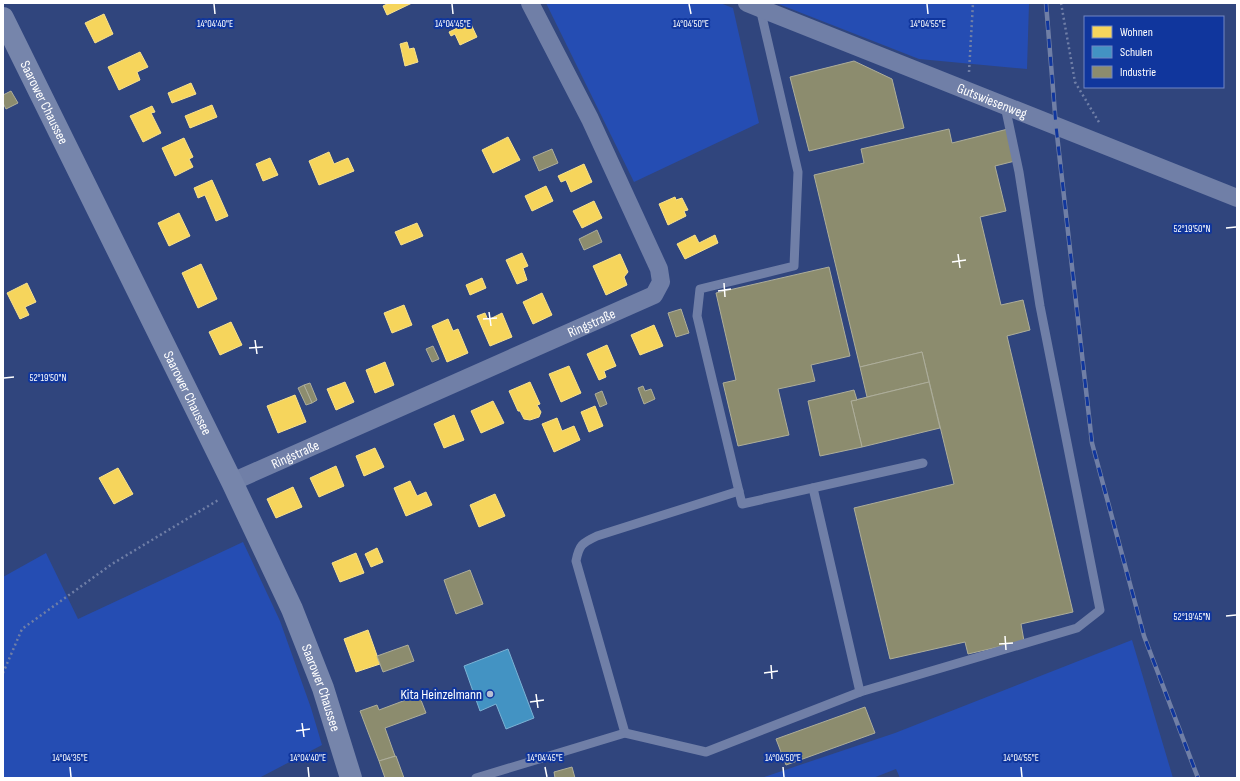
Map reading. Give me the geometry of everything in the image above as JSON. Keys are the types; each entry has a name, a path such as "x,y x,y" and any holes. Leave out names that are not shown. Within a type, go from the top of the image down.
{"main road":[{"name":"Saarower Chaussee","path":"3,18 234,485 292,609 323,688 352,778"}],"street":[{"name":"Ringstraße","path":"234,485 654,295 661,282 659,269 590,119 530,3"},
{"name":"Gutswiesenweg","path":"754,6 1237,198"}],"lane":[{"path":"754,6 798,172 794,266 700,288 697,316 742,504 923,463"},
{"path":"476,778 625,733 706,752 860,692 1077,628 1100,610 1040,306 1019,172 1005,106"},
{"path":"813,488 860,692"},
{"path":"625,733 576,561 578,550 584,542 597,536 739,491"}],"path":[{"path":"968,91 973,3"},
{"path":"1061,3 1075,82 1116,150"},
{"path":"3,673 22,629 112,564 234,485"}],"shaded area":[{"path":"546,3 720,3 733,8 759,123 634,182"},
{"path":"776,3 1029,3 1027,69 919,59"},
{"path":"243,542 280,621 311,708 322,745 259,778 3,778 3,577 46,553 78,619"},
{"path":"1132,640 1173,778 900,778 896,769 873,778 761,778 895,733"}],"building: Wohnen":[{"path":"389,3 412,3 387,15 383,6"},
{"path":"104,14 113,34 95,43 85,23"},
{"path":"470,22 477,37 460,45 455,34 451,36 449,32"},
{"path":"407,42 409,49 414,48 418,62 405,66 400,44"},
{"path":"140,52 148,67 137,72 140,80 119,90 108,67"},
{"path":"191,83 196,94 172,103 168,93"},
{"path":"212,105 217,117 190,128 185,116"},
{"path":"152,106 155,112 151,113 161,133 143,142 130,116"},
{"path":"508,137 520,160 493,173 482,150"},
{"path":"184,138 193,157 189,159 193,167 175,176 162,148"},
{"path":"329,152 334,164 348,158 354,171 319,185 309,161"},
{"path":"270,158 278,175 263,181 256,164"},
{"path":"584,164 592,182 571,192 566,180 561,182 558,176"},
{"path":"212,180 228,216 216,221 205,195 198,198 194,188"},
{"path":"546,186 553,201 532,211 525,196"},
{"path":"675,197 676,200 682,198 688,210 684,211 686,216 668,225 659,204"},
{"path":"594,201 602,218 582,228 573,211"},
{"path":"179,213 190,236 169,246 158,223"},
{"path":"417,223 423,236 401,245 395,232"},
{"path":"695,235 699,243 715,235 718,243 685,259 677,244"},
{"path":"522,253 528,266 523,268 527,280 517,284 506,260"},
{"path":"620,254 628,272 624,277 627,285 606,295 593,266"},
{"path":"201,264 217,299 198,308 182,273"},
{"path":"482,278 486,288 470,295 466,285"},
{"path":"27,283 36,302 25,307 29,315 20,319 7,293"},
{"path":"542,293 552,315 533,324 523,302"},
{"path":"404,305 412,325 392,333 384,313"},
{"path":"485,313 488,320 502,313 512,337 490,346 477,316"},
{"path":"448,319 453,331 458,329 468,353 447,362 432,326"},
{"path":"231,322 242,345 220,355 209,332"},
{"path":"654,325 663,346 640,355 631,335"},
{"path":"607,345 616,366 604,371 606,377 599,380 587,354"},
{"path":"385,362 394,385 375,393 366,370"},
{"path":"569,366 581,393 561,402 549,374"},
{"path":"345,382 354,402 336,410 327,389"},
{"path":"530,382 540,404 537,405 541,412 539,417 530,420 524,419 520,411 518,411 509,391"},
{"path":"295,395 306,422 278,433 267,406"},
{"path":"493,401 504,423 481,433 471,411"},
{"path":"595,406 603,426 589,432 581,412"},
{"path":"454,415 464,440 444,448 434,424"},
{"path":"557,418 562,431 574,426 580,440 554,452 542,424"},
{"path":"375,448 384,467 364,476 356,456"},
{"path":"336,466 344,486 319,497 310,478"},
{"path":"118,468 133,494 114,504 99,478"},
{"path":"410,481 417,496 426,492 432,505 406,516 394,488"},
{"path":"293,487 302,507 276,518 267,499"},
{"path":"495,494 505,516 479,527 470,505"},
{"path":"377,548 383,562 371,567 365,554"},
{"path":"356,553 364,573 340,582 332,563"},
{"path":"368,630 380,664 356,672 344,639"}],"building: Schulen":[{"path":"508,649 534,718 506,729 496,704 480,711 464,666"}],"building: Industrie":[{"path":"854,61 892,79 904,128 809,151 790,77"},
{"path":"11,91 18,103 6,109 3,103 3,95"},
{"path":"949,129 952,143 1008,129 1015,161 995,166 1006,211 980,217 1001,305 1023,300 1030,330 1007,336 1073,612 1021,624 1024,641 968,654 965,642 890,659 854,508 954,484 922,352 860,367 814,175 864,163 861,149"},
{"path":"552,149 558,163 539,171 533,157"},
{"path":"597,230 602,242 584,250 579,239"},
{"path":"829,267 850,356 811,365 815,381 778,389 789,435 738,446 723,383 736,380 716,293"},
{"path":"681,309 689,333 676,337 668,313"},
{"path":"433,346 439,359 432,362 426,349"},
{"path":"922,352 929,382 867,397 860,367"},
{"path":"929,382 940,428 862,447 851,401"},
{"path":"310,383 317,400 312,403 304,385"},
{"path":"304,385 312,403 306,405 298,388"},
{"path":"643,386 645,391 651,389 655,399 644,404 638,388"},
{"path":"854,390 857,400 851,401 862,447 820,456 808,401"},
{"path":"602,391 607,404 600,407 595,394"},
{"path":"470,570 483,604 456,614 444,580"},
{"path":"408,645 414,661 383,672 377,656"},
{"path":"419,695 426,713 385,728 395,756 379,761 360,711 377,705 379,710"},
{"path":"865,707 875,733 786,765 776,739"},
{"path":"396,756 404,778 385,778 379,761"},
{"path":"572,767 575,778 555,778 554,772"}],"railway":[{"path":"1046,3 1056,126 1092,443 1144,636 1198,778"}],"place":[{"name":"Kita Heinzelmann","path":"490,694"}]}
